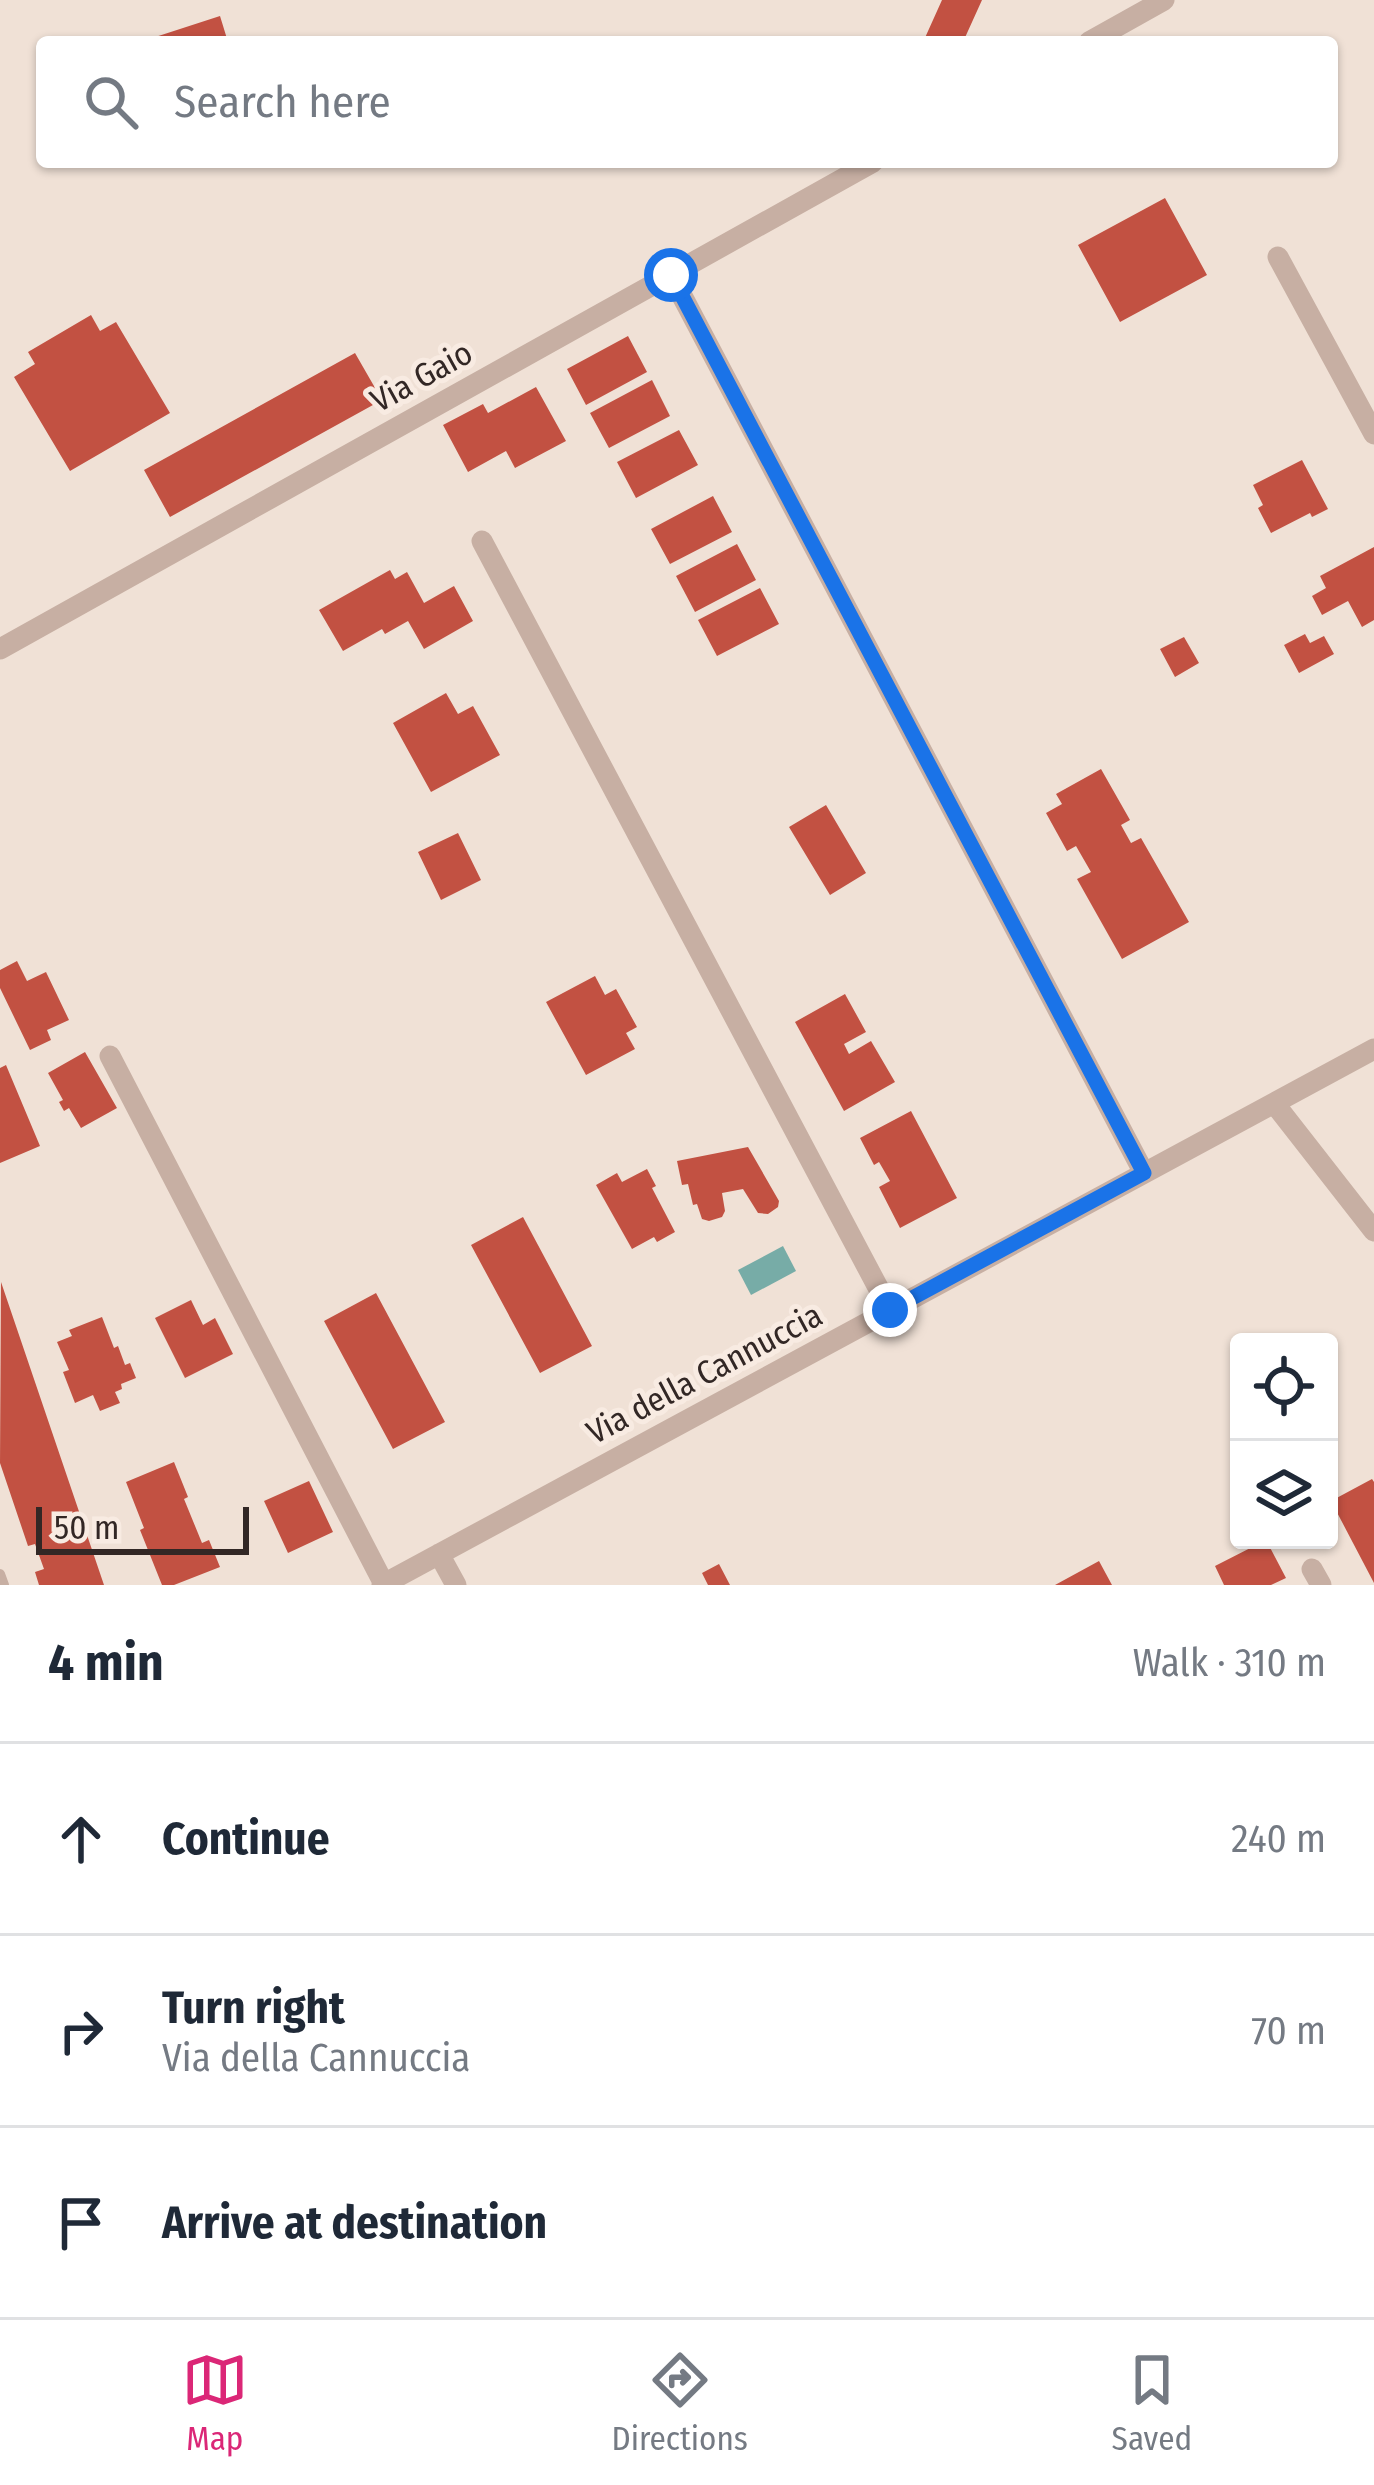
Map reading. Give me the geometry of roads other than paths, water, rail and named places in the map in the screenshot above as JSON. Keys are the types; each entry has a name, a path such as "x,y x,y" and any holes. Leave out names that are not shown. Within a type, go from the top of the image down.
{"street":[{"path":"1100,36 1164,0"},
{"name":"Via Gaio","path":"0,649 862,168"},
{"path":"1278,257 1374,434"},
{"path":"671,275 1144,1173"},
{"path":"482,541 890,1310"},
{"name":"Via della Cannuccia","path":"383,1584 1374,1049"},
{"path":"110,1057 383,1584"},
{"path":"1274,1102 1374,1231"},
{"path":"440,1554 456,1585"}],"lane":[{"path":"0,1574 4,1585"}],"water":[{"path":"783,1246 796,1271 751,1295 738,1270"}]}
